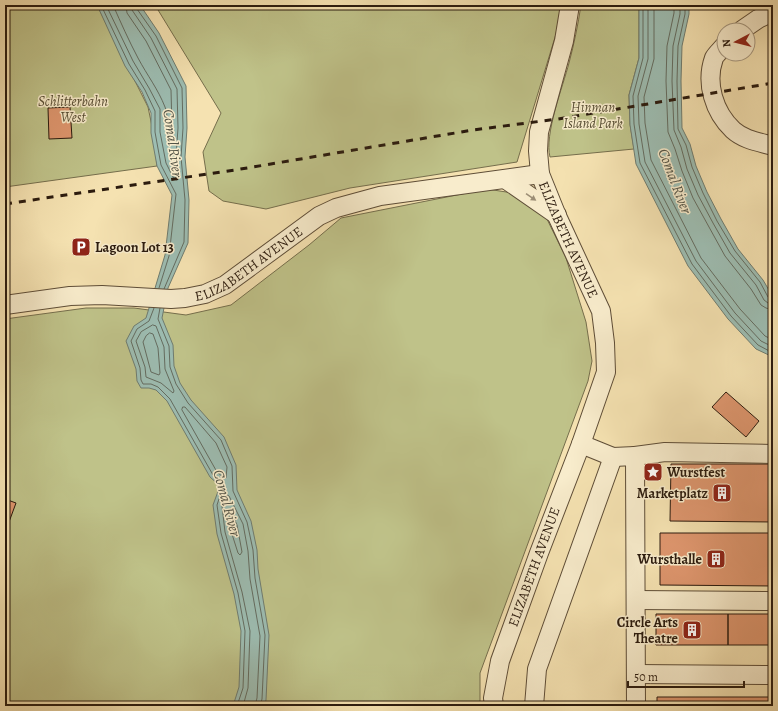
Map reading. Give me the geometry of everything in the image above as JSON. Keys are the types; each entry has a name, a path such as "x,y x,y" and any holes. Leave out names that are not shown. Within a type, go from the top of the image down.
{"street":[{"path":"540,174 538,151 539,132 564,41 570,5"},
{"path":"754,22 773,12"},
{"path":"716,57 710,82 714,103 722,117 733,130 746,138 773,146"},
{"name":"ELIZABETH AVENUE","path":"5,305 70,296 102,295 171,299 204,294 225,285 319,216 336,208 380,196 540,174 601,311 605,344 606,372 581,444 538,553 500,661 494,706"},
{"path":"505,179 557,215"},
{"path":"581,444 613,457 665,452 773,454"},
{"path":"635,456 636,706"},
{"path":"534,706 537,669 613,457"},
{"path":"636,600 767,601"},
{"path":"636,674 773,675"}],"green space":[{"name":"Schlitterbahn West","path":"5,5 97,5 148,107 154,136 157,166 5,187"},
{"path":"155,5 561,5 556,34 517,162 350,188 266,209 223,201 209,191 203,152 221,113"},
{"name":"Hinman Island Park","path":"581,5 639,5 639,58 629,95 630,124 634,149 550,157 549,148 552,124 571,56"},
{"path":"487,189 519,194 545,215 566,258 586,322 592,361 588,381 480,673 480,706 5,706 5,319 86,308 134,308 186,315 231,305 309,245 341,218"}],"water":[{"name":"Comal River","path":"97,5 140,5 159,33 186,86 187,128 185,157 189,200 188,243 168,288 162,318 173,345 174,366 180,383 191,400 224,437 236,465 237,490 251,521 257,550 258,569 269,635 266,700 264,706 233,706 239,687 241,631 234,594 217,534 213,505 220,486 210,477 167,401 156,390 141,388 137,381 136,369 126,341 134,326 146,318 165,255 172,195 157,166 151,133 151,113 142,92 125,66"},
{"name":"Comal River","path":"639,5 689,5 689,14 682,46 682,128 690,144 696,166 707,192 721,219 738,249 763,280 773,297 773,357 756,349 728,319 688,266 636,164 630,125 629,95 639,58"}],"building":[{"path":"70,107 72,138 49,139 48,108"},
{"path":"726,392 759,421 746,437 712,407"},
{"name":"Marketplatz","path":"671,464 773,464 773,522 670,521"},
{"path":"5,499 16,503 9,522 5,520"},
{"name":"Wursthalle","path":"660,533 773,533 773,586 660,585"},
{"name":"Circle Arts Theatre","path":"656,614 728,614 728,645 656,645"},
{"path":"728,614 773,614 773,645 728,645"},
{"path":"657,697 773,697 773,706 657,706"}],"railway":[{"path":"5,204 235,170 473,130 558,119 773,83"}],"place":[{"name":"Lagoon Lot 13","path":"81,247"},
{"name":"Wurstfest","path":"653,472"},
{"name":"Marketplatz","path":"722,493"},
{"name":"Wursthalle","path":"716,559"},
{"name":"Circle Arts Theatre","path":"692,630"}]}
